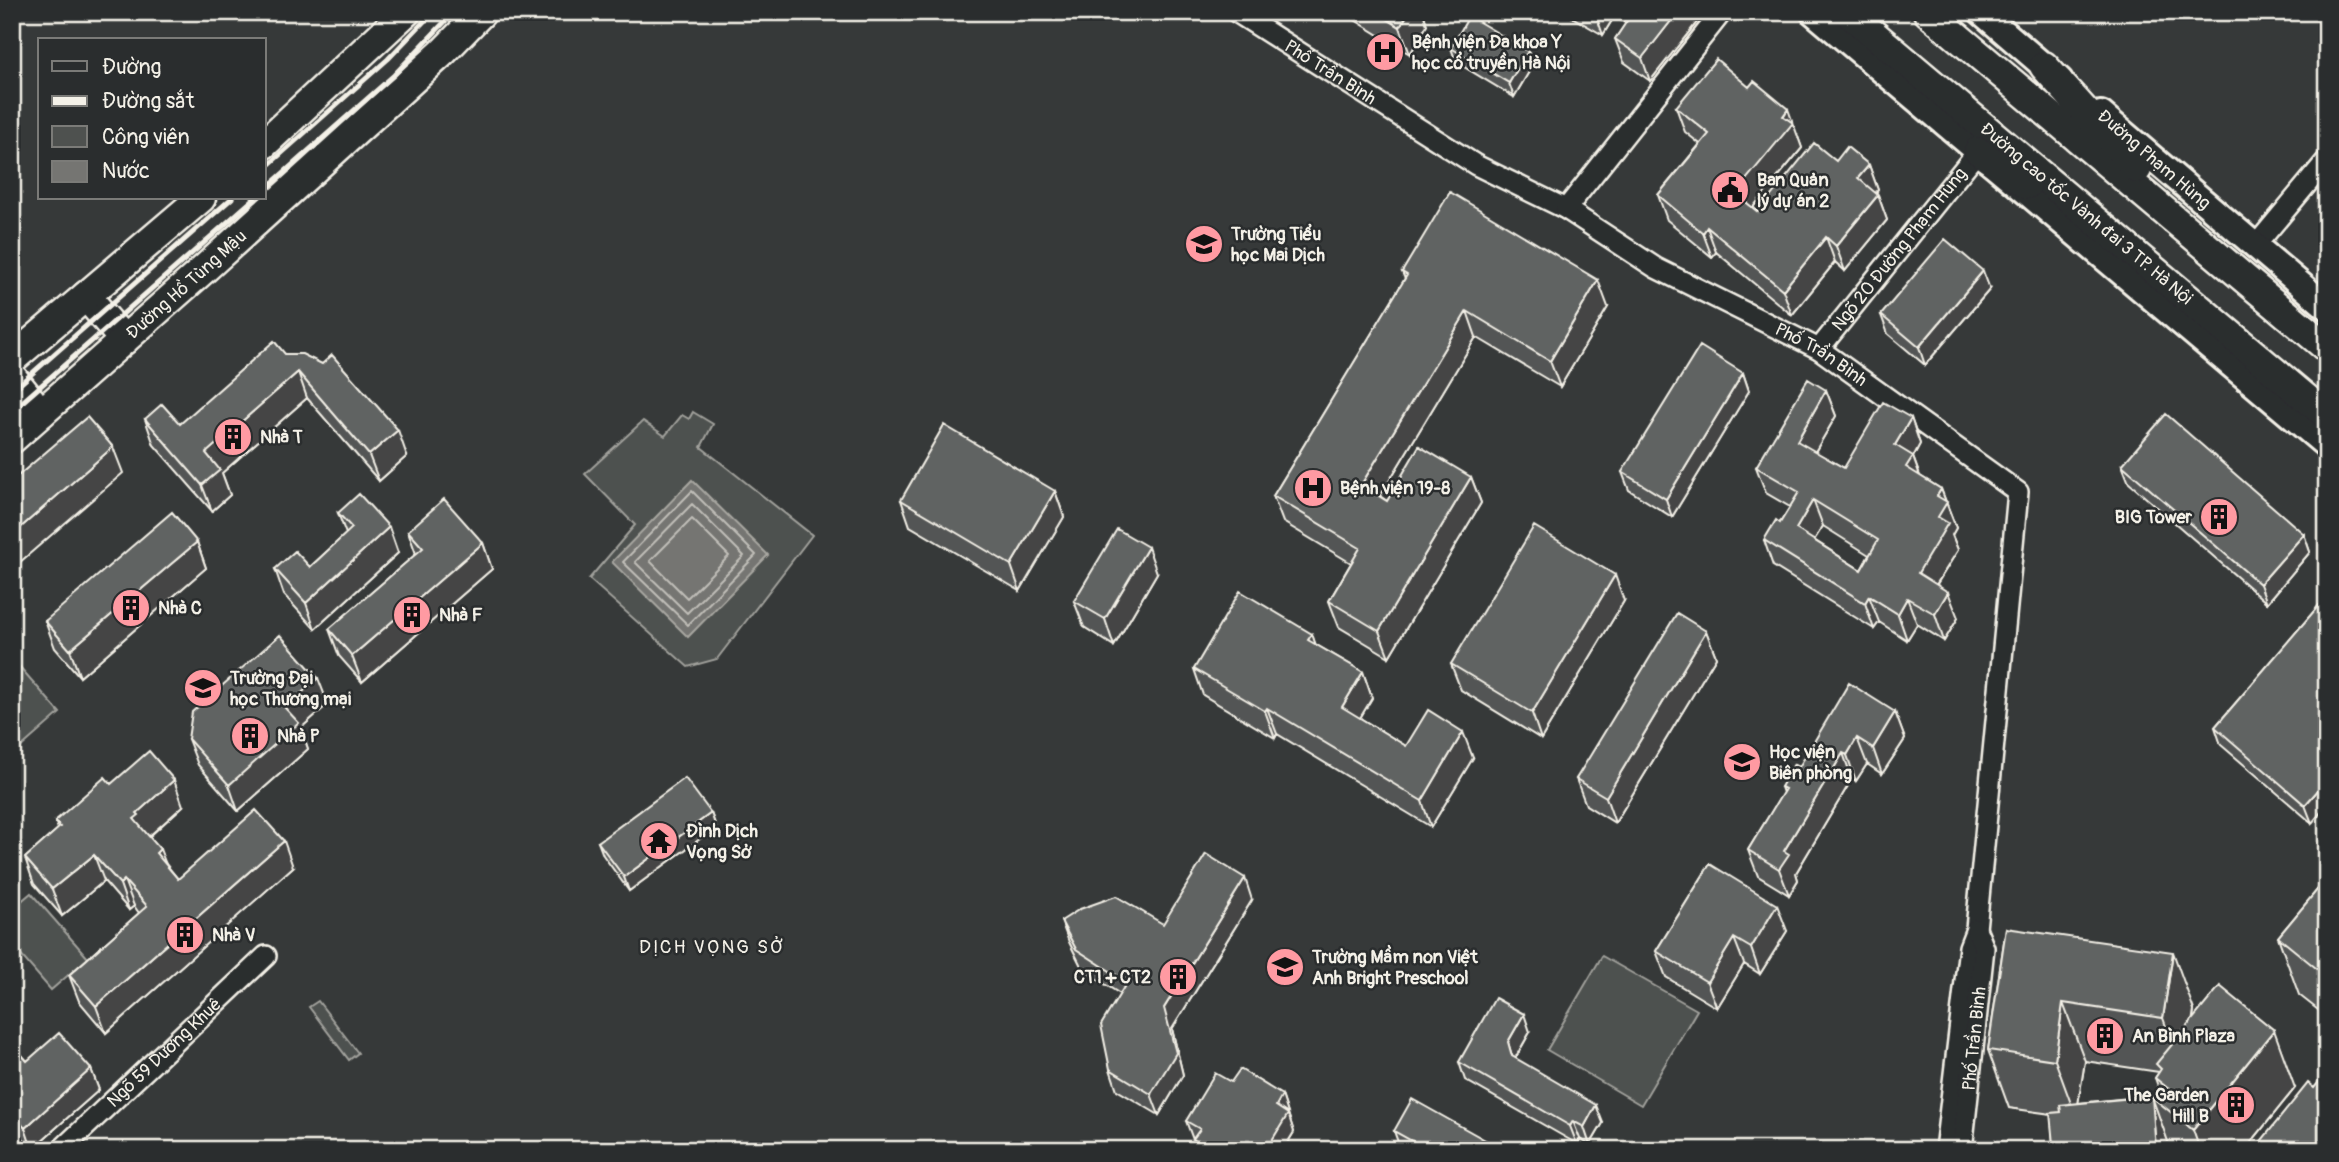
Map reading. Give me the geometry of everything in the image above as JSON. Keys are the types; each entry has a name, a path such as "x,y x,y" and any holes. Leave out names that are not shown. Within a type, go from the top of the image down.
{"highway":[{"path":"266,142 406,12"},
{"name":"Đường Hồ Tùng Mậu","path":"12,439 433,61 482,12"},
{"path":"1928,12 2327,348"},
{"name":"Đường cao tốc Vành đai 3 TP. Hà Nội","path":"1824,13 2179,291 2327,416"},
{"path":"2044,66 2212,251"},
{"path":"1978,150 2179,291"},
{"path":"12,359 199,200"},
{"path":"86,296 124,340"},
{"path":"12,377 41,413"}],"main road":[{"name":"Đường Phạm Hùng","path":"1981,12 2327,307"},
{"path":"1824,13 1978,150 2327,446"}],"street":[{"name":"Phố Trần Bình","path":"1237,12 1476,165 1566,209 1656,268 1819,349 2018,492 1976,929 1969,947 1945,1150"},
{"path":"1566,209 1722,12"},
{"name":"Ngõ 20 Đường Phạm Hùng","path":"1819,349 1978,150"},
{"path":"2256,245 2327,160"},
{"name":"Phố Trần Bình","path":"1962,1150 1984,947 1976,929"},
{"name":"Ngõ 59 Dương Khuê","path":"61,1150 266,956"}],"green space":[{"path":"693,412 713,424 701,447 812,535 717,659 688,667 589,579 635,525 585,474 643,421 665,436 682,415 689,419"},
{"path":"12,658 60,713 12,755"},
{"path":"31,893 88,958 51,990 12,945 12,909"},
{"path":"1602,956 1697,1010 1641,1105 1547,1050"},
{"path":"318,1001 358,1053 349,1060 309,1007"}],"water":[{"path":"692,480 768,555 688,637 612,562"}],"building":[{"path":"1376,12 1409,12 1400,27"},
{"path":"1633,12 1678,12 1642,58 1615,39"},
{"path":"1469,16 1528,51 1509,83 1451,48"},
{"path":"1716,59 1749,87 1754,81 1788,109 1783,116 1793,123 1735,193 1758,212 1814,143 1836,161 1847,147 1869,165 1858,178 1878,195 1836,246 1826,237 1783,290 1707,227 1703,233 1658,195 1709,134 1676,107"},
{"path":"1450,192 1598,280 1550,361 1467,311 1361,485 1387,501 1419,446 1471,477 1379,631 1329,601 1360,548 1273,496 1407,275 1402,272"},
{"path":"1945,239 1983,271 1919,347 1881,315"},
{"path":"274,341 285,354 302,354 322,364 332,355 398,430 369,455 298,372 206,453 220,470 202,485 145,419 162,404 180,424"},
{"path":"1700,346 1743,373 1666,499 1622,472"},
{"path":"1808,379 1826,390 1797,441 1844,468 1883,402 1911,418 1895,445 1913,456 1906,467 1941,489 1937,496 1947,502 1938,517 1948,523 1918,573 1948,592 1935,614 1907,598 1898,614 1869,596 1865,603 1764,540 1776,520 1780,523 1799,492 1756,467","holes":["1813,500 1878,540 1861,570 1796,529"]},
{"name":"BIG Tower","path":"2166,414 2304,534 2260,584 2122,465"},
{"path":"87,417 113,447 12,535 12,481"},
{"path":"944,425 1055,491 1011,565 901,500"},
{"path":"359,494 389,527 306,603 275,569 295,551 310,567 352,528 338,513"},
{"path":"444,499 483,543 352,656 329,629 423,548 408,531"},
{"path":"172,512 197,542 70,650 45,621"},
{"path":"1534,526 1615,575 1532,713 1451,664"},
{"path":"1117,529 1148,547 1105,619 1074,601"},
{"path":"1240,591 1312,634 1308,640 1363,672 1342,707 1406,746 1428,710 1463,732 1422,801 1267,708 1265,711 1194,669"},
{"path":"2327,596 2327,780 2305,805 2215,727"},
{"path":"1677,613 1706,631 1606,797 1576,779"},
{"name":"Nhà P","path":"280,635 318,678 285,708 299,723 229,785 188,739 192,712"},
{"path":"1849,683 1895,712 1873,748 1857,738 1847,755 1843,753 1784,851 1789,854 1779,869 1748,850 1785,789 1781,787 1794,764 1799,767"},
{"path":"149,751 174,780 137,813 139,815 134,819 160,849 156,853 178,879 256,810 284,841 96,1006 69,975 147,906 124,880 120,884 94,855 52,889 25,858 60,827 55,821 105,777 111,784"},
{"name":"Đình Dịch Vọng Sở","path":"685,778 711,813 624,877 598,842"},
{"path":"1206,854 1245,878 1164,1008 1176,1053 1151,1094 1110,1069 1101,1025 1127,982 1076,949 1061,921 1080,909 1116,896 1163,924"},
{"path":"1710,864 1777,905 1751,948 1734,938 1707,982 1656,951"},
{"path":"2327,878 2327,977 2278,937"},
{"path":"2006,928 2173,952 2163,1018 2063,1003 2055,1060 1988,1050"},
{"path":"2220,986 2274,1030 2193,1130 2152,1097 2156,1150 2044,1150 2043,1145 2053,1144 2050,1113 2061,1112 2060,1105 2175,1094 2155,1078 2161,1069 2156,1064"},
{"path":"1495,998 1524,1014 1508,1042 1512,1056 1596,1105 1584,1127 1573,1121 1570,1126 1459,1062"},
{"path":"59,1033 91,1069 25,1128 12,1114 12,1044 27,1061"},
{"path":"1240,1069 1282,1095 1276,1106 1288,1114 1266,1150 1211,1150 1193,1139 1200,1129 1186,1121 1215,1073 1231,1082"},
{"path":"2327,1072 2327,1150 2254,1150 2308,1083 2314,1088"},
{"path":"1412,1099 1503,1150 1428,1150 1394,1131"}],"railway":[{"path":"266,167 388,59 433,12"},
{"path":"266,188 394,75 454,12"},
{"path":"12,391 230,200"},
{"path":"12,411 253,200"}],"place":[{"name":"Bệnh viện Đa khoa Y học cổ truyền Hà Nội","path":"1385,52"},
{"name":"Ban Quản lý dự án 2","path":"1730,190"},
{"name":"Trường Tiểu học Mai Dịch","path":"1204,244"},
{"name":"Nhà T","path":"233,437"},
{"name":"Bệnh viện 19-8","path":"1313,488"},
{"name":"BIG Tower","path":"2219,517"},
{"name":"Nhà C","path":"131,608"},
{"name":"Nhà F","path":"412,615"},
{"name":"Trường Đại học Thương mại","path":"203,688"},
{"name":"Nhà P","path":"250,736"},
{"name":"Học viện Biên phòng","path":"1742,762"},
{"name":"Đình Dịch Vọng Sở","path":"659,841"},
{"name":"Nhà V","path":"185,935"},
{"name":"Trường Mầm non Việt Anh Bright Preschool","path":"1285,967"},
{"name":"CT1 + CT2","path":"1178,977"},
{"name":"An Bình Plaza","path":"2105,1036"},
{"name":"The Garden Hill B","path":"2236,1105"}],"district":[{"name":"DỊCH VỌNG SỞ","path":"712,947"}]}
